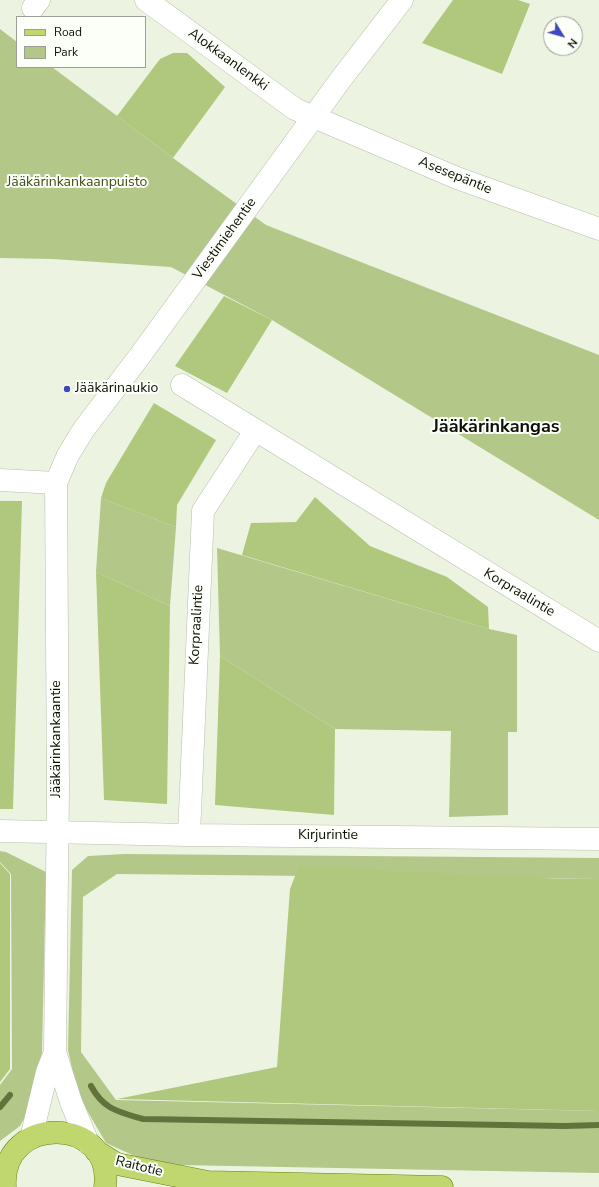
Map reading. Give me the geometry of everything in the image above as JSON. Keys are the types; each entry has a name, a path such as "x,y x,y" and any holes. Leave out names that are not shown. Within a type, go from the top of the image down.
{"main road":[{"name":"Raitotie","path":"17,1145 43,1133 56,1131 68,1133 117,1164 198,1184 442,1187"},
{"path":"5,1187 7,1168 17,1145"},
{"name":"Raitotie","path":"92,1147 105,1172 106,1187"}],"street":[{"name":"Alokkaanlenkki","path":"146,0 295,109 313,117"},
{"name":"Viestimiehentie","path":"56,483 68,455 84,429 140,357 313,117 402,0"},
{"name":"Asesepäntie","path":"313,117 457,178 599,229"},
{"name":"Korpraalintie","path":"182,385 599,641"},
{"name":"Korpraalintie","path":"189,835 203,511 255,431"},
{"path":"0,480 56,483"},
{"name":"Jääkärinkankaantie","path":"56,483 57,832 55,1052 71,1102 92,1147"},
{"name":"Kirjurintie","path":"0,831 189,835 599,839"},
{"name":"Jääkärinkankaantie","path":"17,1145 55,1052"}],"green space":[{"path":"453,0 518,0 530,4 502,74 422,43"},
{"name":"Jääkärinkankaanpuisto","path":"0,29 16,41 16,68 53,68 173,158 266,225 599,355 599,520 272,320 171,267 53,259 0,258"},
{"path":"173,53 187,53 225,87 173,158 117,116 160,59"},
{"path":"224,296 272,320 227,393 175,366"},
{"path":"154,403 216,440 177,505 176,527 101,498 106,483"},
{"path":"315,497 370,546 447,577 488,607 489,629 242,555 251,523 296,522"},
{"path":"101,498 176,527 170,606 96,572"},
{"path":"0,501 22,501 13,809 0,809"},
{"path":"217,548 489,629 517,635 517,732 508,732 508,815 449,817 451,731 335,729 220,656"},
{"path":"96,572 170,606 167,804 104,800"},
{"path":"220,656 335,729 334,815 215,805"},
{"path":"0,851 6,852 46,872 42,1052 37,1087 30,1108 20,1126 0,1141 0,1085 12,1069 11,874 0,862"},
{"path":"124,854 599,858 599,879 117,874 83,897 81,1052 116,1100 599,1111 599,1173 179,1165 139,1158 106,1143 78,1095 68,1050 72,870 88,856"},
{"path":"0,863 10,874 10,1069 0,1082"},
{"path":"299,866 562,879 599,879 599,1111 117,1099 277,1067 290,889"}],"waterway":[{"path":"91,1086 101,1100 113,1109 143,1119 565,1126 599,1125"},
{"path":"0,1107 10,1095"}],"place":[{"name":"Jääkärinaukio","path":"67,389"}],"district":[{"name":"Jääkärinkangas","path":"496,428"}]}
